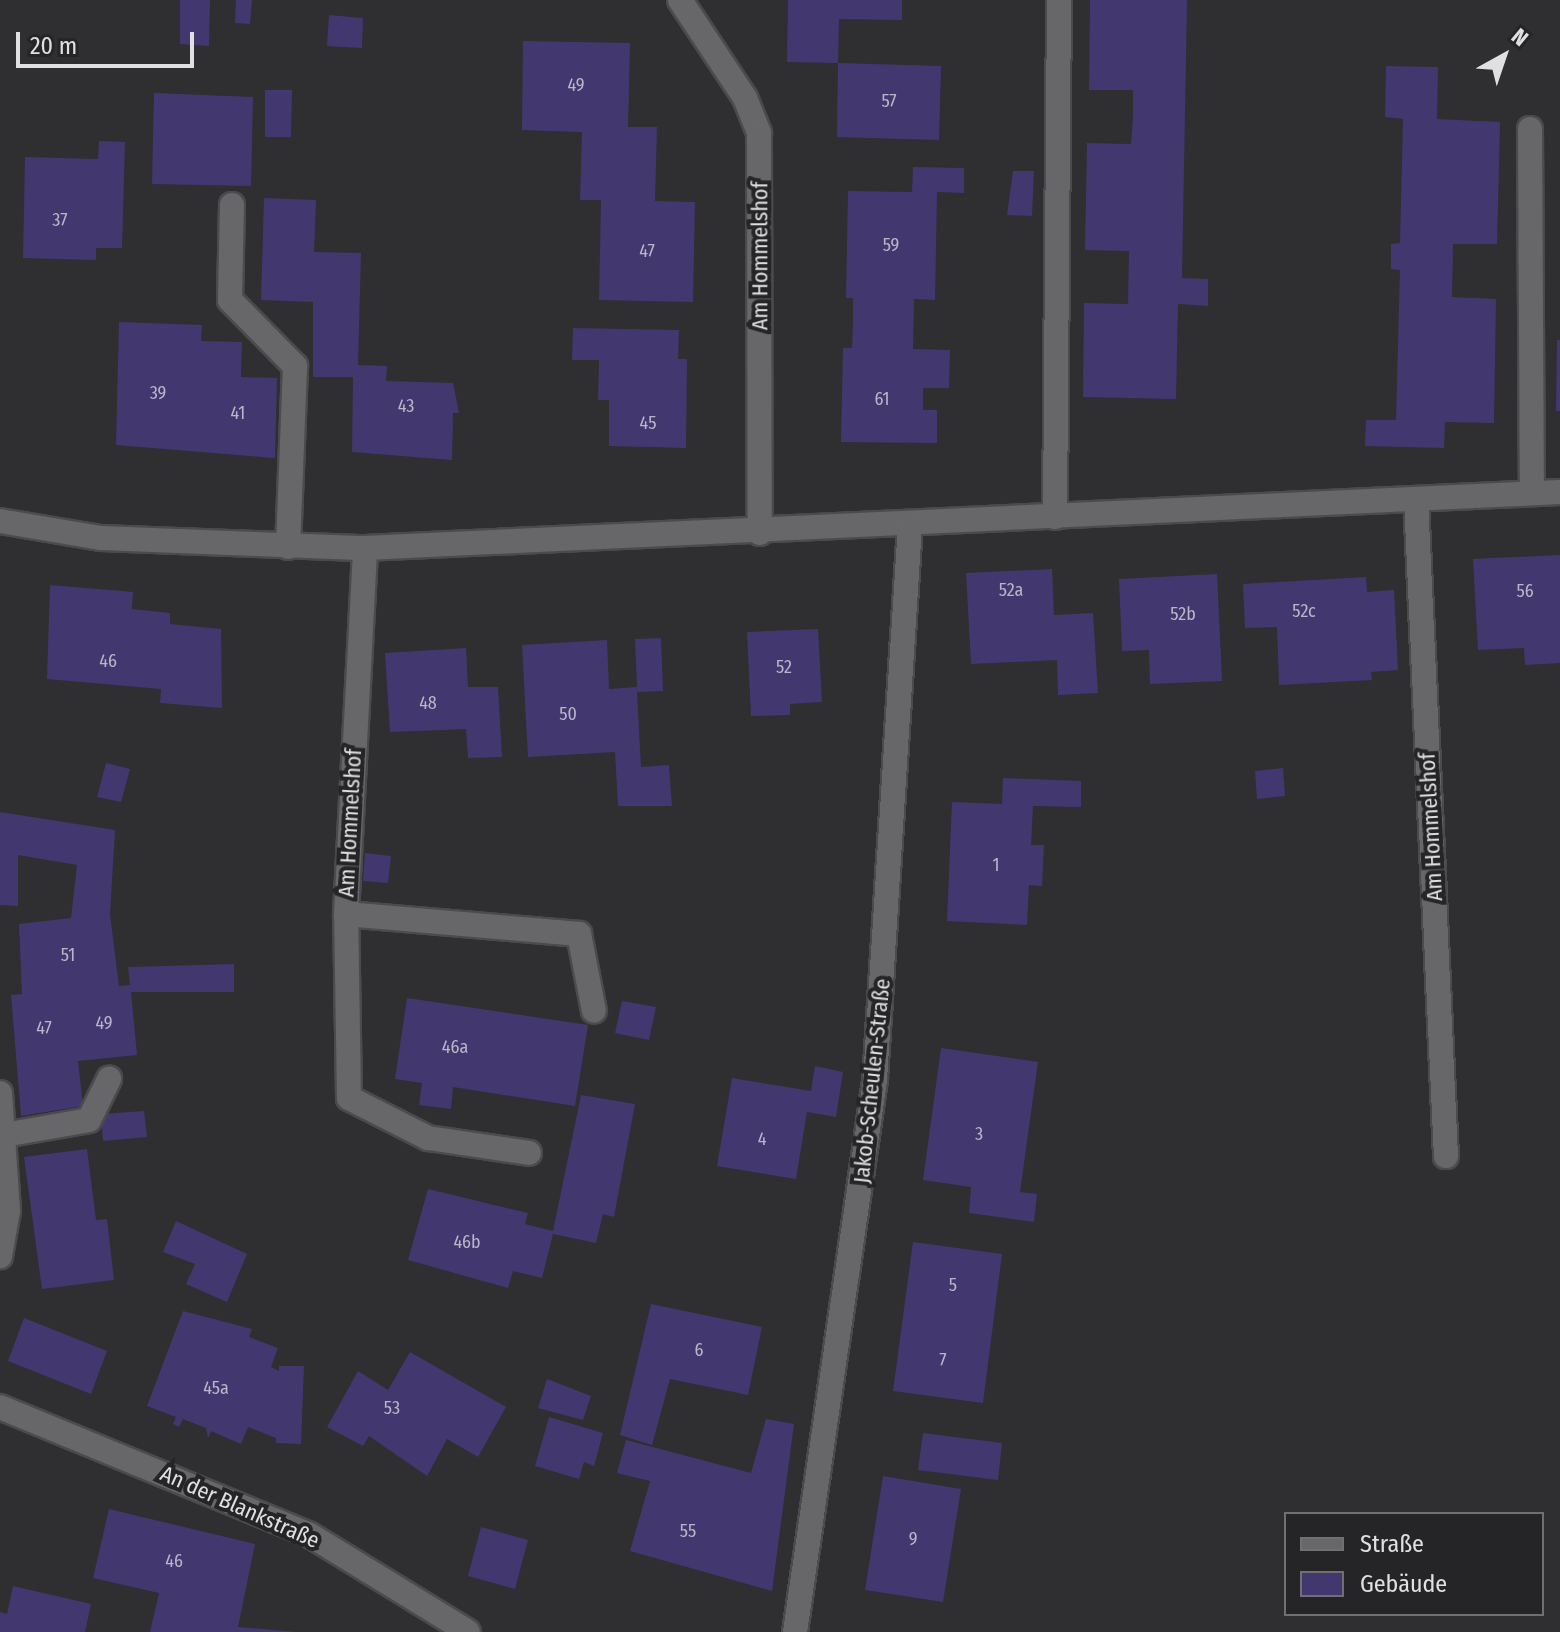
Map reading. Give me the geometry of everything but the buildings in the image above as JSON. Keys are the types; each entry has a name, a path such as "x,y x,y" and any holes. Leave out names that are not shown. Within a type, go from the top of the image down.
{"street":[{"name":"Am Hommelshof","path":"680,0 745,98 759,133 760,533"},
{"path":"1055,517 1059,0"},
{"path":"1530,129 1532,493"},
{"path":"232,205 230,300 295,366 288,547"},
{"path":"0,521 101,538 365,548 910,526 1560,492"},
{"name":"Am Hommelshof","path":"1416,499 1446,1156"},
{"name":"Jakob-Scheulen-Straße","path":"795,1632 875,1080 910,526"},
{"name":"Am Hommelshof","path":"365,548 346,914 349,1098 428,1138 529,1153"},
{"path":"346,914 579,934 594,1011"},
{"path":"4,1135 89,1120 109,1079"},
{"path":"0,1093 8,1211 0,1256"},
{"name":"An der Blankstraße","path":"0,1407 289,1525 468,1632"}]}
